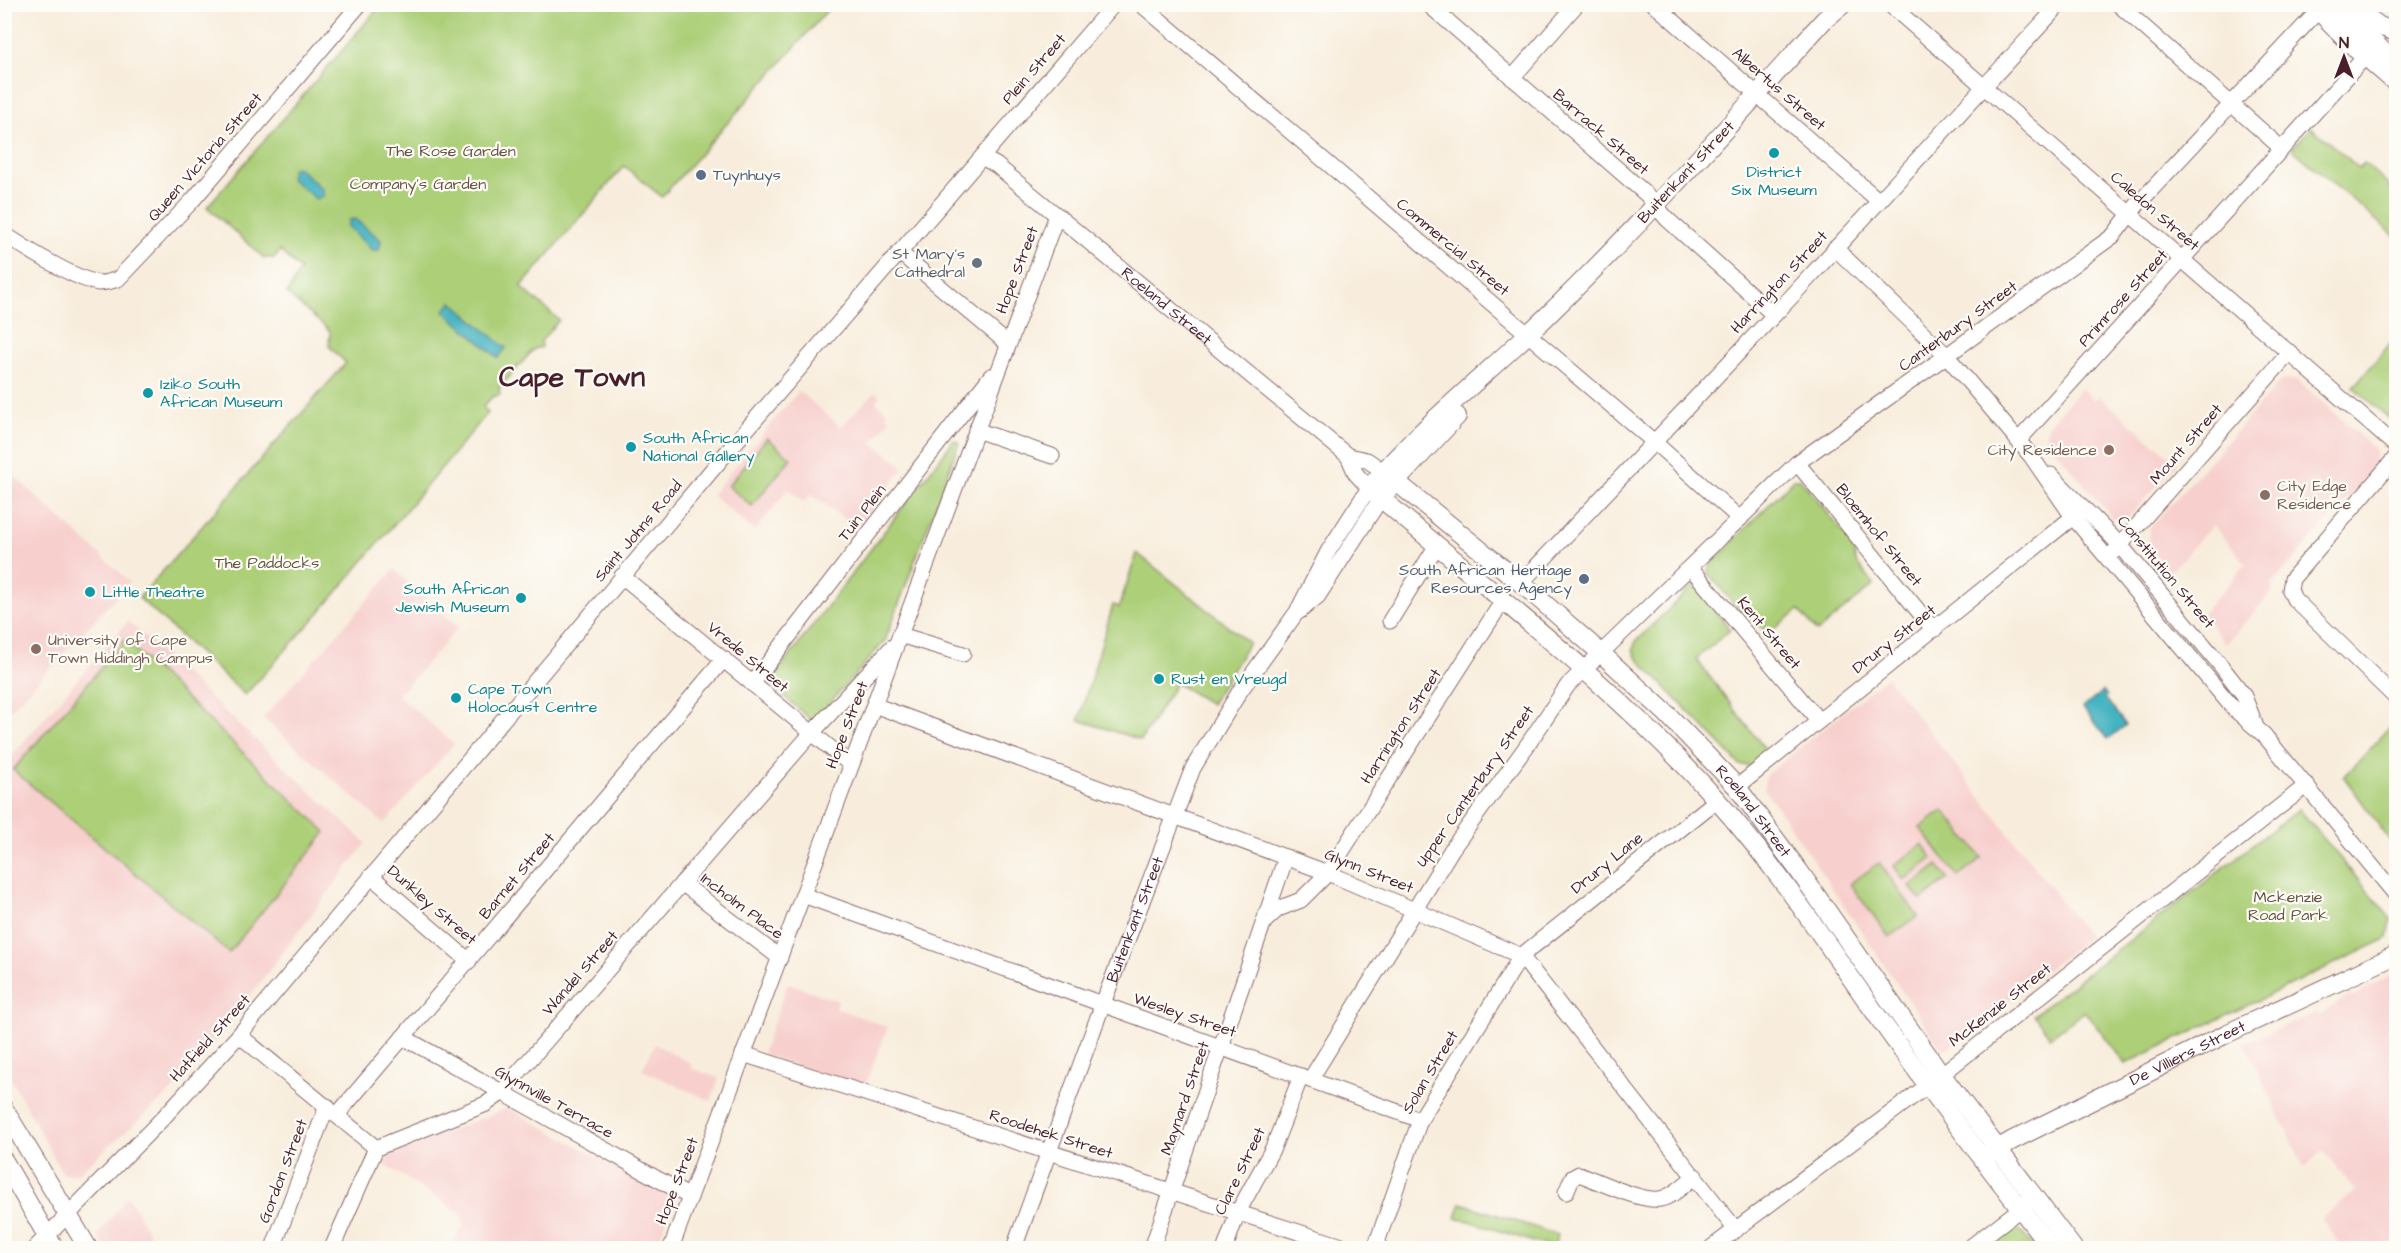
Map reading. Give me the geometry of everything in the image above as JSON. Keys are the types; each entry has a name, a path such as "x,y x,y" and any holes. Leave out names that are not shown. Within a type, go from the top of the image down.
{"main road":[{"name":"Buitenkant Street","path":"1375,493 1389,476 1530,336 1656,206 1828,12 1843,4"},
{"path":"2350,4 2379,26 2397,32"},
{"path":"2321,7 2370,52 2396,62"},
{"name":"Roeland Street","path":"1389,476 1521,583 1602,654 1666,714 1737,787 1799,871 1934,1080"},
{"name":"Roeland Street","path":"1375,493 1504,599 1636,718 1717,800 1762,854 1990,1153 2027,1204 2051,1248"},
{"name":"De Villiers Street","path":"1990,1153 2228,1033 2397,955"},
{"path":"4,1109 88,1248"},
{"path":"4,1161 46,1244"},
{"name":"Roeland Street","path":"2027,1204 2073,1248"}],"street":[{"name":"Queen Victoria Street","path":"4,234 11,242 100,283 118,279 192,201 360,4"},
{"name":"Plein Street","path":"983,158 1114,4"},
{"name":"Commercial Street","path":"1141,4 1653,441 1740,519"},
{"name":"Barrack Street","path":"1428,4 1656,206 1774,315"},
{"path":"1512,78 1576,4"},
{"name":"Albertus Street","path":"1654,4 1879,201"},
{"name":"Caledon Street","path":"1889,4 2397,446"},
{"name":"Harrington Street","path":"1521,583 1774,315 2060,4"},
{"path":"2118,4 2280,147"},
{"name":"Canterbury Street","path":"1602,654 1797,463 2100,246 2321,7"},
{"path":"2370,52 2397,85"},
{"name":"Primrose Street","path":"2018,441 2183,259 2280,147 2370,52"},
{"name":"Roeland Street","path":"983,158 996,165 1348,456 1356,474 1375,493"},
{"name":"Saint Johns Road","path":"371,876 622,576 899,252 983,158"},
{"name":"Hope Street","path":"671,1248 1057,215"},
{"name":"Constitution Street","path":"1835,248 1947,356 2031,456 2073,517 2233,708 2256,724 2397,895"},
{"path":"899,252 1008,344"},
{"name":"Mount Street","path":"2108,557 2121,546 2290,352"},
{"name":"Tuin Plein","path":"752,684 1000,364"},
{"path":"976,430 1052,456"},
{"name":"Roeland Street","path":"1348,456 1367,460 1389,476"},
{"name":"Constitution Street","path":"2031,456 2070,491 2121,546 2243,694 2256,724"},
{"path":"2397,457 2292,579 2290,590 2294,599 2397,698"},
{"name":"Bloemhof Street","path":"1797,463 1934,630"},
{"name":"Buitenkant Street","path":"1014,1248 1102,1006 1193,768 1240,691 1297,612 1318,596 1375,493"},
{"name":"Drury Street","path":"1737,787 2073,517"},
{"path":"1390,621 1437,545"},
{"name":"Kent Street","path":"1691,568 1819,721"},
{"name":"Vrede Street","path":"622,576 851,765"},
{"name":"Harrington Street","path":"1328,873 1504,599"},
{"path":"898,639 963,654"},
{"name":"Wandel Street","path":"376,1148 486,1104 500,1094 811,734 898,639"},
{"name":"Upper Canterbury Street","path":"1305,1078 1452,849 1538,730 1561,692 1602,654"},
{"name":"Barnet Street","path":"332,1110 403,1037 724,659"},
{"name":"Glynn Street","path":"874,705 1328,873 1521,956 1736,1230"},
{"name":"McKenzie Street","path":"1711,1248 1934,1080 2307,785"},
{"name":"Drury Lane","path":"1521,956 1717,800"},
{"name":"Maynard Street","path":"1152,1248 1261,924 1286,857"},
{"path":"1261,924 1278,909 1301,900 1328,873"},
{"name":"Dunkley Street","path":"371,876 469,961"},
{"name":"Hatfield Street","path":"46,1244 68,1216 239,1035 371,876"},
{"name":"Incholm Place","path":"682,883 780,958"},
{"name":"Wesley Street","path":"803,895 1102,1006 1221,1046 1420,1120"},
{"name":"Solan Street","path":"1375,1248 1420,1120 1521,956"},
{"path":"239,1035 376,1148 332,1248"},
{"name":"Glynnville Terrace","path":"403,1037 500,1094 690,1197"},
{"name":"Roodehek Street","path":"743,1054 1347,1248"},
{"name":"Clare Street","path":"1225,1248 1238,1212 1273,1148 1305,1078"},
{"name":"Gordon Street","path":"273,1248 332,1110"},
{"path":"1566,1192 1572,1178 1579,1174 1635,1194 1661,1199 1674,1193 1695,1176"},
{"path":"1969,1248 2027,1204"}],"shaded area":[{"name":"City Edge Residence","path":"2297,380 2375,449 2376,466 2272,584 2273,591 2226,644 2202,614 2246,564 2213,525 2169,573 2149,548 2149,529 2281,381"},
{"name":"City Residence","path":"2081,388 2094,401 2099,396 2177,463 2127,519 2112,518 2046,438 2047,426"},
{"path":"799,391 841,427 875,392 880,396 876,401 888,413 886,416 890,419 872,442 904,467 858,529 811,494 804,502 788,489 755,531 711,495"},
{"name":"University of Cape Town Hiddingh Campus","path":"4,467 130,582 5,716 4,716"},
{"path":"394,570 459,627 398,695 454,744 384,824 263,718"},
{"path":"128,621 366,843 188,1077 77,1174 63,1174 5,1068 4,765"},
{"path":"1887,677 2089,937 1947,1049 1940,1047 1764,788 1766,775"},
{"path":"2391,975 2394,978 2396,976 2396,1240 2390,1248 2342,1248 2321,1218 2355,1191 2324,1151 2304,1167 2245,1043 2316,1013 2318,1017 2350,995 2353,997"},
{"path":"788,983 838,1001 836,1008 888,1027 864,1088 762,1054"},
{"path":"655,1044 692,1064 691,1068 719,1078 711,1101 642,1070"},
{"path":"508,1108 667,1195 671,1208 656,1248 448,1248 465,1224 461,1220 464,1215 382,1163 390,1155"},
{"path":"128,1196 157,1248 105,1248 98,1235"},
{"path":"167,1243 170,1248 157,1248"}],"green space":[{"name":"Company's Garden","path":"381,5 832,5 662,197 624,166 521,287 559,320 541,341 542,347 534,349 499,388 500,395 492,397 483,407 488,413 320,612 245,695 139,598 346,363 329,346 330,331 287,294 300,270 280,251 275,258 264,258 207,207"},
{"path":"2311,127 2359,168 2364,163 2396,192 2396,237 2292,149"},
{"path":"2396,337 2396,424 2353,387"},
{"path":"767,438 791,458 752,506 728,486"},
{"path":"954,440 959,443 885,641 813,722 769,683"},
{"path":"1794,479 1800,479 1852,543 1856,562 1874,585 1817,632 1799,610 1767,634 1750,613 1743,615 1707,572 1713,562"},
{"path":"1137,553 1249,643 1211,704 1176,683 1141,740 1079,720 1113,605 1119,607"},
{"path":"1696,583 1730,630 1696,659 1768,753 1753,766 1740,765 1636,657 1633,649 1636,641"},
{"path":"125,640 326,832 229,953 13,770"},
{"path":"2396,721 2396,849 2344,777"},
{"name":"Mckenzie Road Park","path":"2299,809 2391,919 2388,938 2125,1064 2085,1011 2050,1037 2034,1015"},
{"path":"1944,810 1982,858 1958,877 1920,828"},
{"path":"1922,844 1933,858 1904,880 1894,866"},
{"path":"1879,863 1918,916 1889,937 1850,884"},
{"path":"1938,865 1948,879 1921,900 1910,887"},
{"path":"1461,1203 1558,1235 1553,1248 1456,1217"},
{"path":"2007,1228 2019,1230 2035,1248 1976,1248 1994,1234"}],"water":[{"path":"292,168 299,168 323,190 323,197 316,199 290,178"},
{"path":"355,219 381,240 379,250 372,250 348,227 349,220"},
{"path":"452,302 506,348 498,358 444,311"},
{"path":"2103,691 2107,696 2105,698 2126,725 2108,739 2083,708"}],"place":[{"name":"District Six Museum","path":"1774,153"},
{"name":"Tuynhuys","path":"701,175"},
{"name":"St Mary's Cathedral","path":"977,263"},
{"name":"Iziko South African Museum","path":"148,393"},
{"name":"South African National Gallery","path":"631,447"},
{"name":"City Residence","path":"2109,450"},
{"name":"City Edge Residence","path":"2265,495"},
{"name":"South African Heritage Resources Agency","path":"1584,579"},
{"name":"Little Theatre","path":"90,592"},
{"name":"South African Jewish Museum","path":"521,598"},
{"name":"University of Cape Town Hiddingh Campus","path":"36,649"},
{"name":"Rust en Vreugd","path":"1159,679"},
{"name":"Cape Town Holocaust Centre","path":"456,698"}],"district":[{"name":"Cape Town","path":"572,377"}],"park label":[{"name":"The Rose Garden","path":"451,151"},
{"name":"The Paddocks","path":"267,563"}]}
